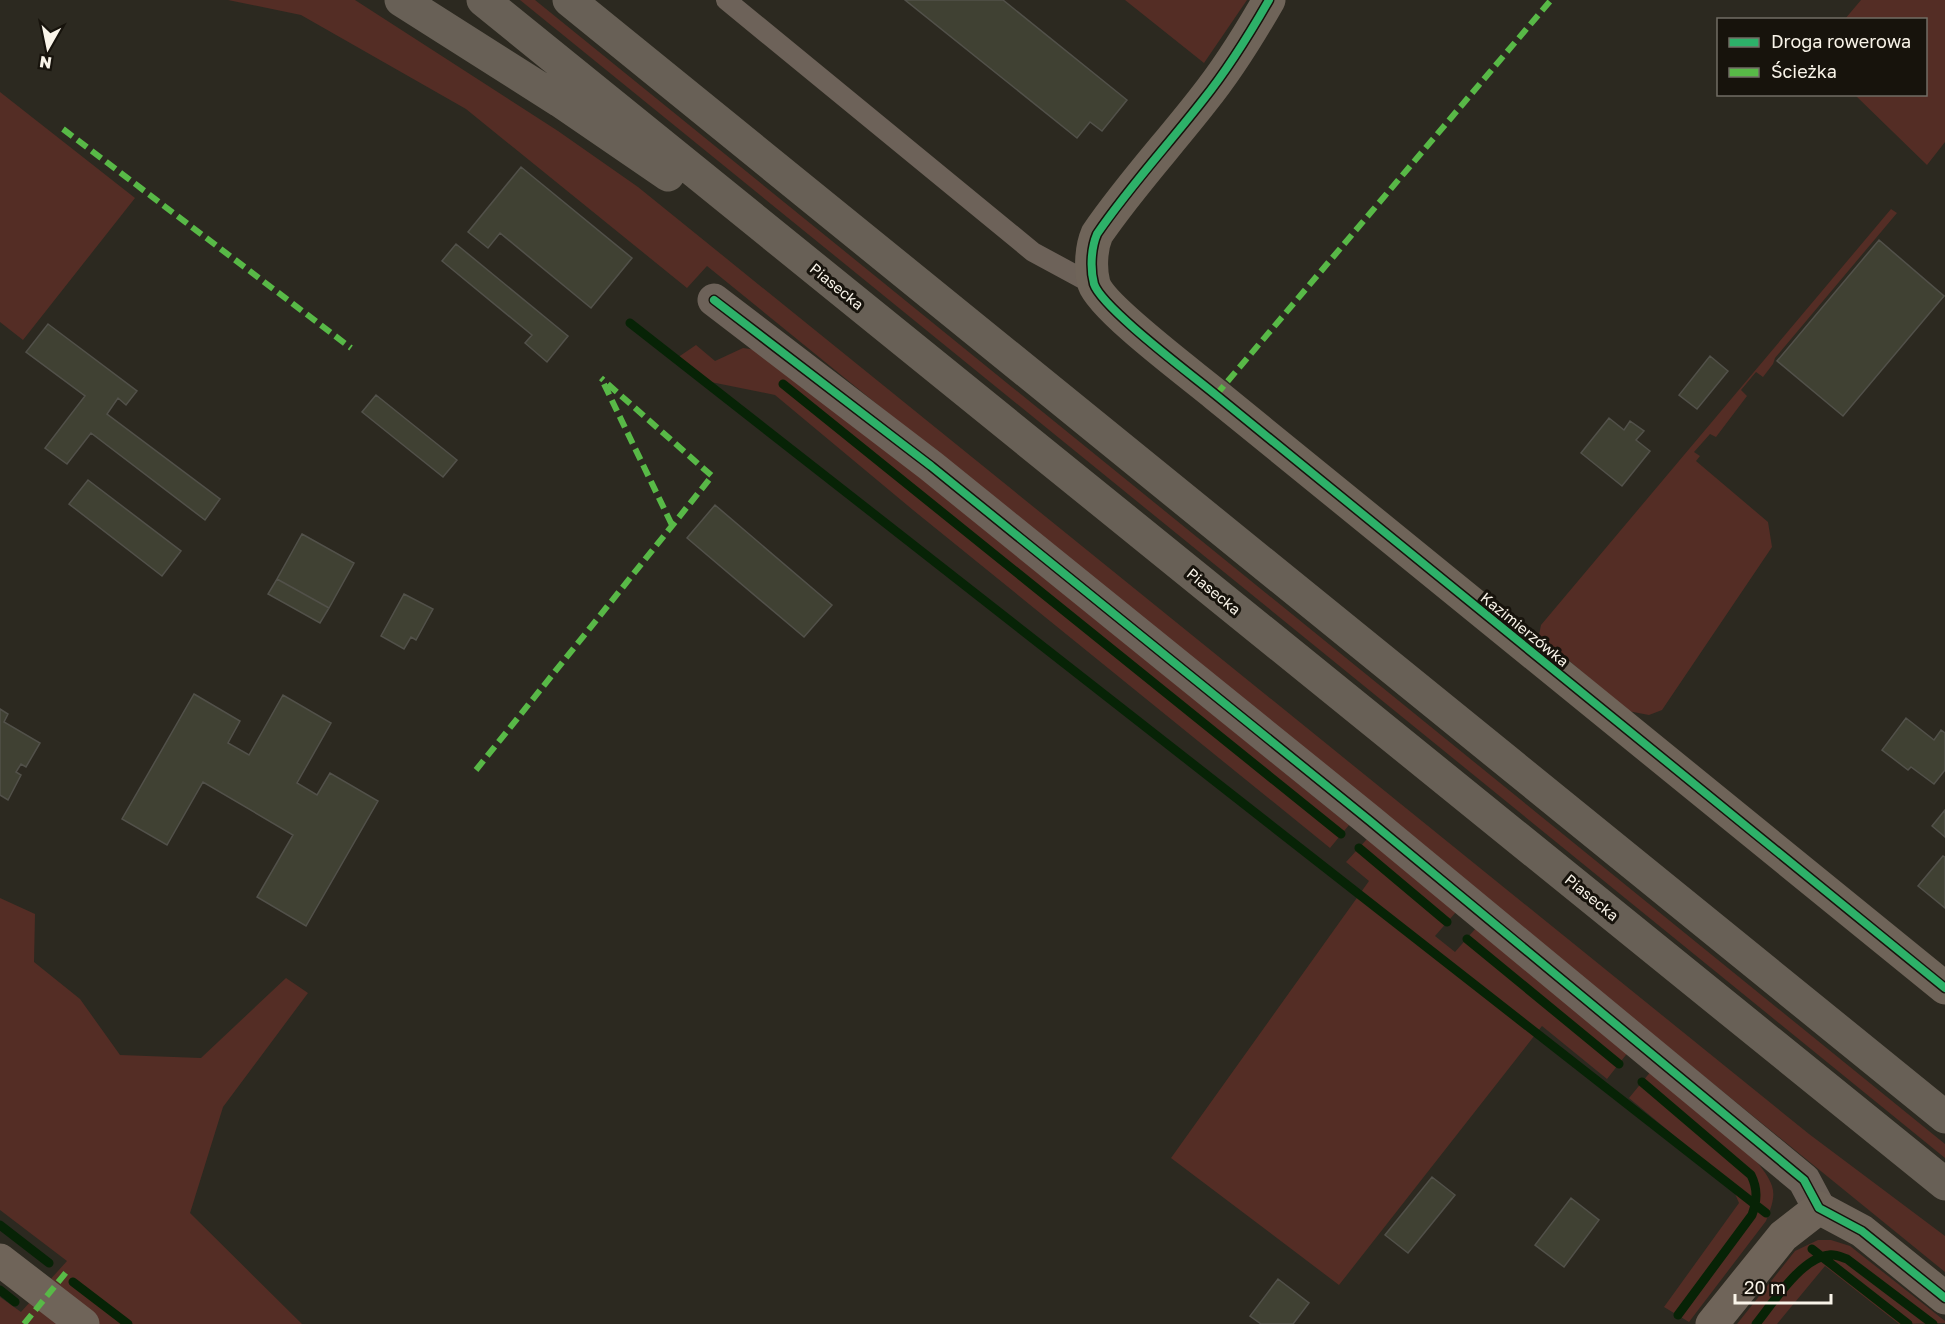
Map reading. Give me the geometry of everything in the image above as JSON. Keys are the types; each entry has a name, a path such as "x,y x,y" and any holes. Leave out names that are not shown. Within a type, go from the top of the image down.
{"highway":[{"path":"401,0 561,101 863,307"},
{"name":"Piasecka","path":"483,0 1945,1184"},
{"path":"569,0 1945,1117"}],"street":[{"path":"1094,285 1092,244 1097,234 1204,99 1250,34 1269,0"},
{"name":"Kazimierzówka","path":"1094,285 1110,306 1216,395 1945,988"},
{"path":"714,300 931,466 1370,821 1804,1180 1819,1208 1862,1231 1945,1298"},
{"path":"1712,1324 1783,1236 1819,1208"},
{"path":"0,1260 83,1324"}],"lane":[{"path":"726,0 1032,252 1094,285"}],"shaded area":[{"path":"228,0 355,0 558,131 638,187 1809,1134 1945,1236 1945,1272 707,266 687,288 466,109 301,15"},
{"path":"520,0 535,0 1945,1144 1945,1158"},
{"path":"1125,0 1247,0 1204,63"},
{"path":"1861,0 1945,0 1945,142 1927,165 1856,96 1927,96 1927,18 1846,18"},
{"path":"0,92 135,198 23,340 0,322"},
{"path":"1891,209 1897,213 1775,358 1763,377 1756,372 1741,390 1747,396 1716,437 1710,434 1694,452 1700,456 1696,461 1768,522 1772,547 1662,710 1649,715 1628,711 1539,635 1541,625"},
{"path":"696,345 715,361 743,348 764,351 1349,825 1330,848 913,510 775,395 696,379 674,360"},
{"path":"1367,839 1456,912 1435,936 1455,952 1476,928 1629,1051 1607,1079 1542,1026 1339,1285 1171,1158 1369,881 1346,862"},
{"path":"0,898 35,914 34,962 80,999 120,1055 201,1058 286,978 308,993 223,1107 190,1213 302,1324 0,1324 0,1297 21,1312 67,1261 0,1210"},
{"path":"1652,1070 1738,1142 1766,1173 1773,1190 1772,1204 1766,1221 1689,1322 1664,1307 1739,1203 1730,1182 1629,1098"},
{"path":"1818,1240 1831,1240 1850,1246 1945,1323 1899,1324 1825,1266 1777,1324 1737,1324 1795,1251"}],"building":[{"path":"905,0 1003,0 1127,100 1102,131 1090,122 1077,138"},
{"path":"521,167 632,258 591,308 500,233 488,248 468,232"},
{"path":"1879,240 1944,296 1843,416 1777,361"},
{"path":"456,244 568,336 547,362 525,343 532,335 442,261"},
{"path":"48,324 137,391 126,405 118,398 107,414 220,499 205,520 91,433 67,464 45,448 85,396 26,352"},
{"path":"1710,356 1728,371 1697,409 1679,395"},
{"path":"376,395 457,460 443,477 362,412"},
{"path":"1609,418 1624,430 1630,421 1644,431 1636,440 1650,451 1622,486 1581,453"},
{"path":"88,480 181,551 162,576 69,504"},
{"path":"715,505 832,605 804,637 687,538"},
{"path":"302,534 354,563 329,608 277,579"},
{"path":"277,579 329,608 320,623 268,594"},
{"path":"404,594 433,609 416,640 411,637 404,649 381,636"},
{"path":"194,694 240,721 228,743 249,755 283,695 331,723 297,783 317,795 330,773 378,801 306,926 257,897 293,835 203,782 167,845 122,819"},
{"path":"0,709 8,714 4,722 40,743 26,767 21,764 16,772 21,775 8,800 0,795"},
{"path":"1906,718 1934,740 1941,730 1945,733 1945,770 1934,784 1911,767 1908,770 1882,750"},
{"path":"1945,810 1945,837 1932,826"},
{"path":"1943,856 1945,857 1945,908 1918,886"},
{"path":"1432,1177 1455,1195 1408,1253 1385,1235"},
{"path":"1571,1198 1599,1220 1564,1267 1535,1245"},
{"path":"1278,1279 1309,1303 1293,1324 1261,1324 1250,1316"}],"waterway":[{"path":"630,323 1766,1213"},
{"path":"783,384 1341,834"},
{"path":"1359,848 1447,922"},
{"path":"1467,939 1619,1064"},
{"path":"1642,1082 1751,1175 1756,1190 1752,1215 1678,1315"},
{"path":"0,1225 49,1263"},
{"path":"1812,1249 1908,1324"},
{"path":"1756,1324 1798,1273 1808,1264 1831,1255 1847,1259 1933,1324"},
{"path":"73,1282 128,1324"},
{"path":"0,1290 15,1302"}],"marked path":[{"path":"1216,395 1551,0"},
{"path":"63,129 351,348"},
{"path":"476,770 712,476 601,378"},
{"path":"604,384 672,525"},
{"path":"24,1324 68,1270"}],"cycle path":[{"path":"1269,0 1221,76 1097,234 1092,252 1092,272 1094,284 1101,295 1113,309 1169,357 1945,988"},
{"path":"714,300 931,466 1370,821 1804,1180 1819,1208 1862,1231 1945,1298"}]}
